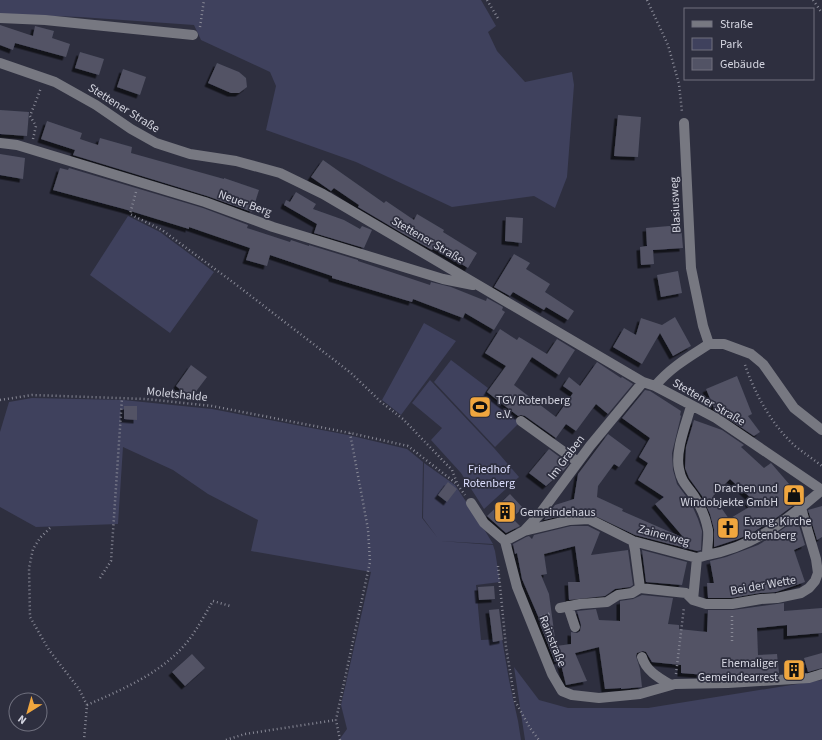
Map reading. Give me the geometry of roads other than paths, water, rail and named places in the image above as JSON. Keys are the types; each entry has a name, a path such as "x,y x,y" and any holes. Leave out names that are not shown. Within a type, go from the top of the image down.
{"street":[{"path":"0,18 44,20 193,35"},
{"name":"Stettener Straße","path":"0,63 55,82 96,104 131,129 156,144 190,154 236,161 280,173 323,194 643,382 655,386 716,418 822,490"},
{"name":"Blasiusweg","path":"684,123 691,268 703,326 709,344"},
{"name":"Neuer Berg","path":"0,143 18,145 205,202 273,227 428,275 481,286"},
{"path":"655,386 666,372 709,344 724,344 751,354 763,364 794,408 822,430"},
{"name":"Im Graben","path":"505,541 524,531 539,515 578,462 643,382"},
{"path":"691,406 682,438 679,468 683,483 693,495 704,516 708,530 693,600"},
{"path":"521,421 578,462"},
{"path":"702,556 724,552 745,545 766,533 801,508 822,490"},
{"path":"471,503 484,523 505,541"},
{"name":"Bei der Wette","path":"693,600 706,604 732,604 802,593 809,588 815,581 818,573 816,559 801,508"},
{"name":"Zainerweg","path":"524,531 570,520 589,519 633,541 702,556"},
{"name":"Rainstraße","path":"505,541 517,587 552,674 562,691 572,695 599,698 640,694 673,685 809,678 822,674"},
{"path":"633,541 640,588"},
{"path":"575,628 564,607 607,602 618,595 632,593 640,588 686,593 693,600"},
{"path":"642,657 644,664 652,672 673,685"}],"place":[{"name":"TGV Rotenberg e.V.","path":"480,407"},
{"name":"Drachen und Windobjekte GmbH","path":"794,495"},
{"name":"Gemeindehaus","path":"505,512"},
{"name":"Evang. Kirche Rotenberg","path":"728,528"},
{"name":"Ehemaliger Gemeindearrest","path":"794,670"}],"park label":[{"name":"Friedhof Rotenberg","path":"489,476"}]}
